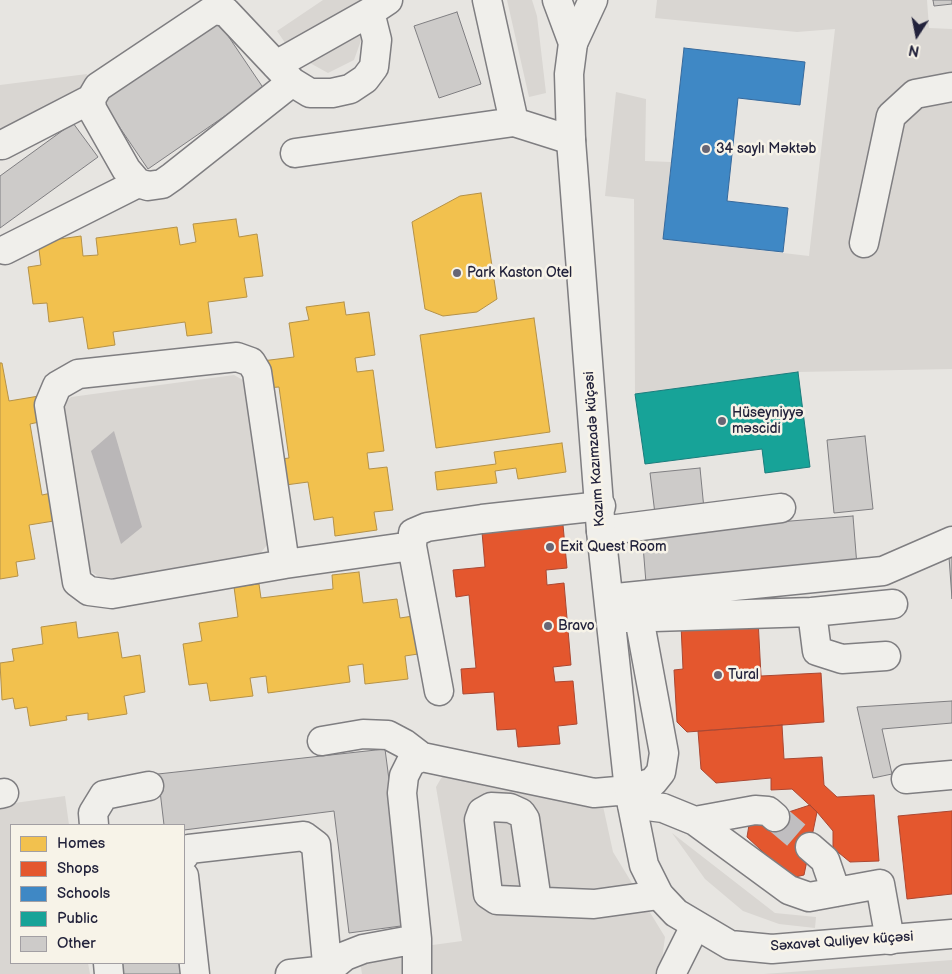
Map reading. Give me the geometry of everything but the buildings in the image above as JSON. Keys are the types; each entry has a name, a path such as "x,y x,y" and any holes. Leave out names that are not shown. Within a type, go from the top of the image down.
{"main road":[{"path":"487,0 514,122"},
{"name":"Kazım Kazımzadə küçəsi","path":"557,0 573,43 569,74 571,140 601,518 623,608 630,797 644,864 659,895"},
{"path":"573,43 592,0"},
{"path":"2,145 91,99 98,87 214,10 226,12 284,74 310,93 332,93 350,89 365,79 374,66 379,6"},
{"path":"91,99 92,109 96,117 126,169 138,183 148,186 162,184 284,74 379,6"},
{"path":"864,243 891,116 915,94 952,87"},
{"path":"295,153 514,122 571,140"},
{"path":"5,250 138,183"},
{"path":"286,564 258,372 251,362 237,357 78,374 57,386 49,405 77,582 89,591 112,594 286,564 412,546"},
{"path":"439,691 412,546 413,532 427,527 781,508"},
{"path":"623,608 883,571 952,541"},
{"path":"623,608 812,612 893,604"},
{"path":"623,608 664,753 661,772 653,782 630,797"},
{"path":"812,612 818,651 842,659 886,656"},
{"path":"322,741 363,734 388,735 405,744 422,757 576,790 630,797 695,821 789,890 809,897 880,884 890,940"},
{"path":"417,974 416,939 402,793 404,776 411,762 422,757"},
{"path":"906,779 952,775"},
{"path":"94,824 93,812 104,795 149,786"},
{"path":"695,821 754,810 768,811 776,817"},
{"path":"185,855 189,849 304,836 316,845 328,972"},
{"path":"810,847 825,860 836,892"},
{"path":"185,885 195,974"},
{"path":"537,901 594,904 659,895"},
{"name":"Səxavət Quliyev küçəsi","path":"659,895 676,912 695,926 730,944 772,949 952,934"},
{"path":"671,974 695,926"},
{"path":"290,974 328,972 345,956 362,949 416,939"}],"shaded area":[{"path":"323,0 386,0 368,21 354,60 328,73 292,53 277,31"},
{"path":"507,0 532,0 537,16 546,93 529,97"},
{"path":"657,0 927,0 929,28 952,29 952,369 798,372 635,394 634,199 605,196 616,92 646,99 645,161 671,162 663,239 809,256 835,29 797,32 655,18"},
{"path":"87,74 82,97 0,128 0,85"},
{"path":"234,375 248,383 271,540 259,555 105,581 84,567 59,410 71,397"},
{"path":"114,431 142,527 121,544 91,451"},
{"path":"447,768 482,768 603,806 613,852 665,937 660,974 362,974 359,955 462,941 436,787"},
{"path":"65,796 69,824 10,824 10,964 88,964 90,974 0,974 0,805"},
{"path":"672,833 775,913 816,917 815,928 779,924 743,911 705,879"},
{"path":"952,960 952,974 764,974"}],"tunnel":[{"path":"775,817 810,847"}],"place":[{"name":"34 saylı Məktəb","path":"706,149"},
{"name":"Park Kaston Otel","path":"457,273"},
{"name":"Hüseyniyyə məscidi","path":"722,421"},
{"name":"Exit Quest Room","path":"550,547"},
{"name":"Bravo","path":"548,626"},
{"name":"Tural","path":"718,675"}]}
